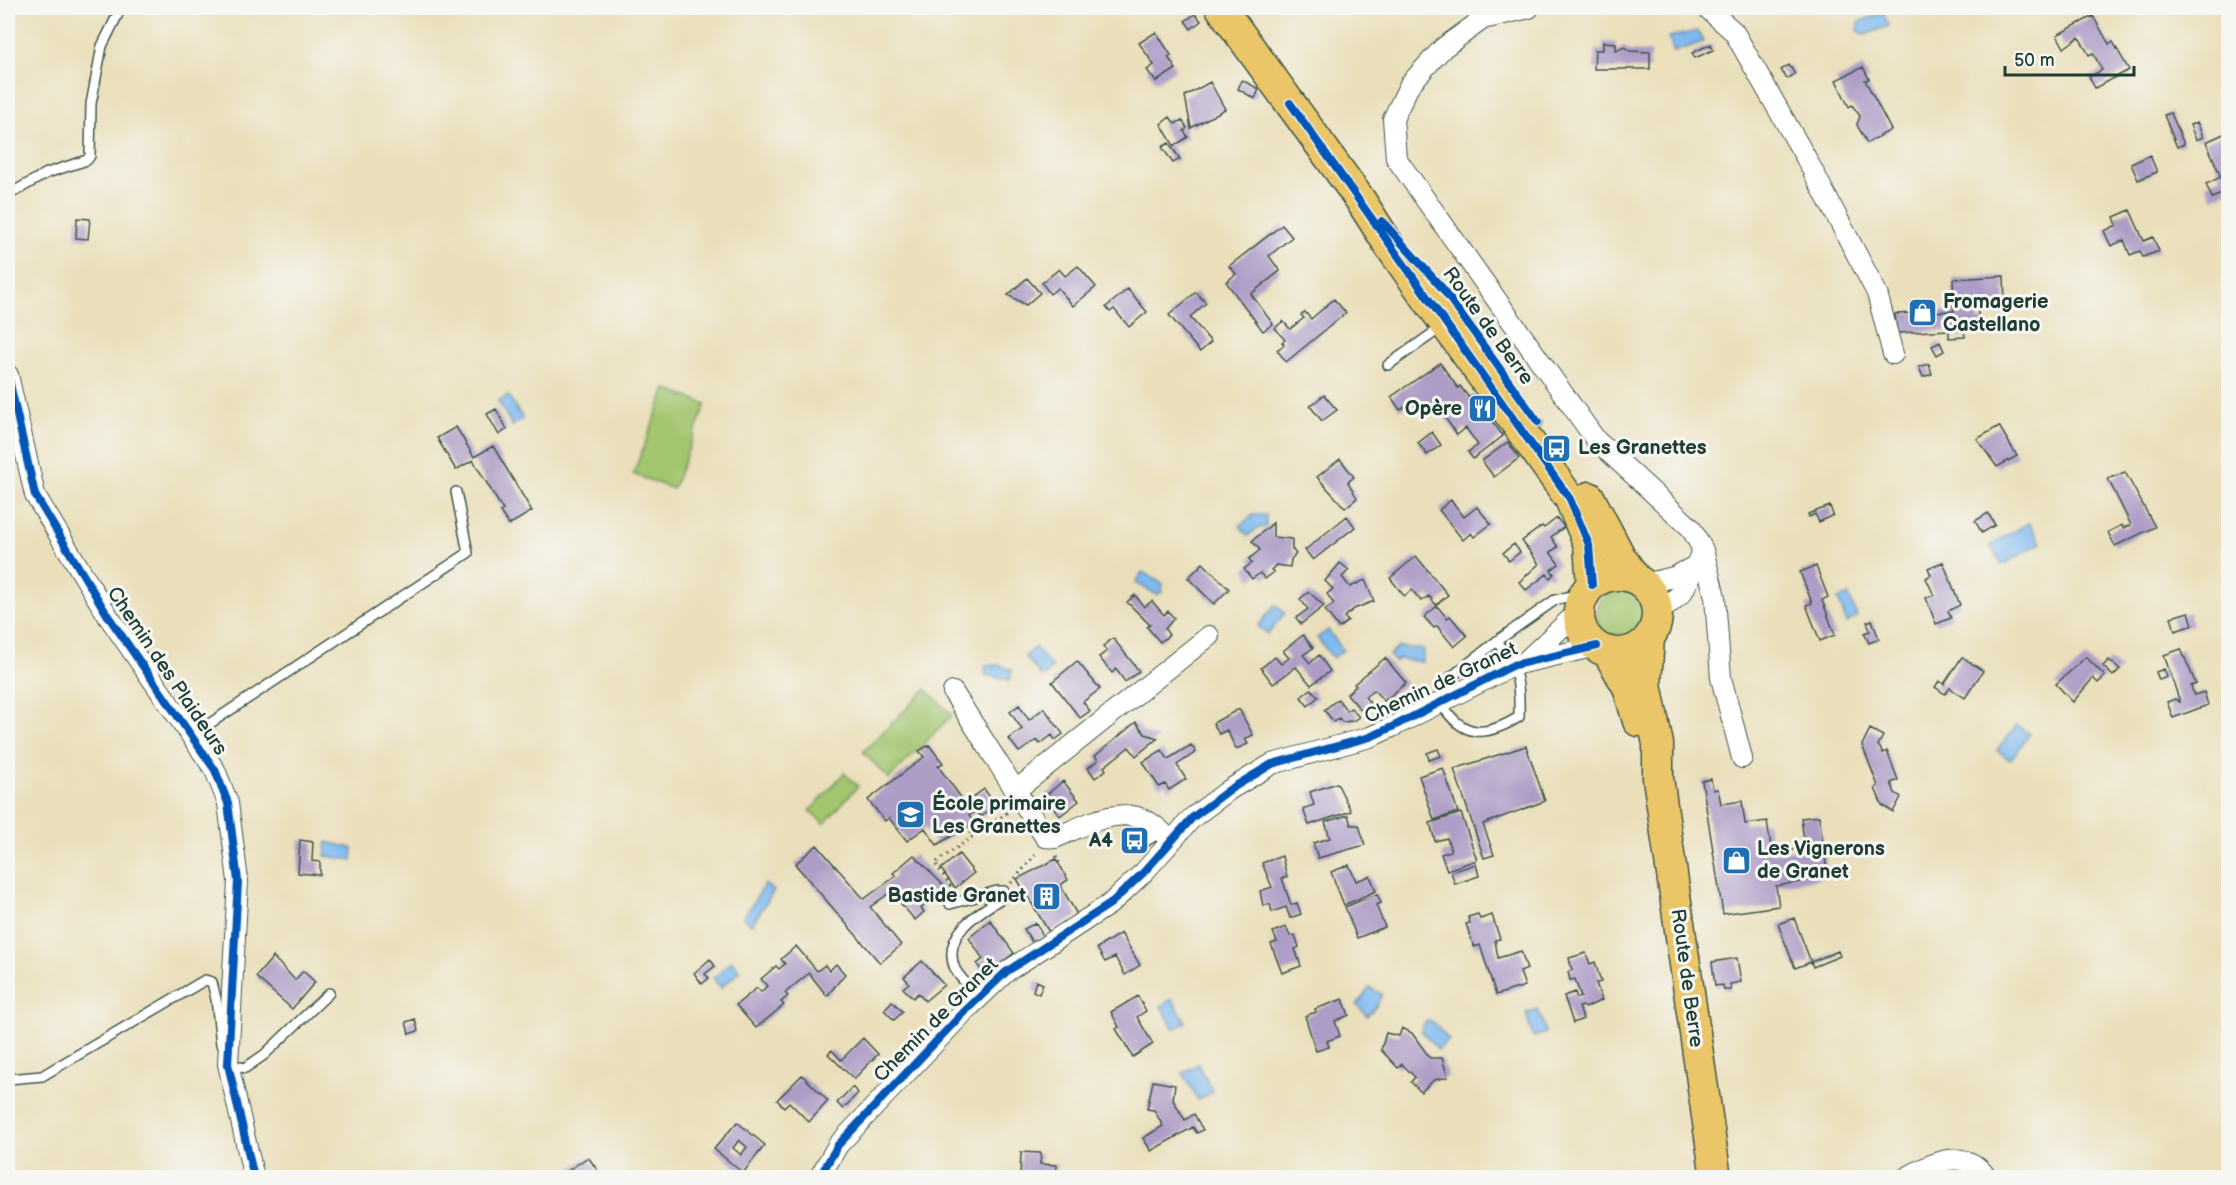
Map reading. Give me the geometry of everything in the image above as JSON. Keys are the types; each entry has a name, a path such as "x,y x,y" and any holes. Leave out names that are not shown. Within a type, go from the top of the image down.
{"main road":[{"name":"Route de Berre","path":"1221,8 1359,198 1391,248 1570,499 1589,544 1586,596"},
{"name":"Route de Berre","path":"1359,198 1442,288 1573,471 1621,558 1640,581"},
{"path":"1618,574 1640,581 1656,603 1653,626 1630,651 1602,649 1583,631 1586,596 1600,579 1618,574"},
{"name":"Route de Berre","path":"1653,626 1646,684 1658,744 1658,778 1716,1178"},
{"name":"Route de Berre","path":"1602,649 1628,687 1647,754 1658,778"}],"street":[{"path":"1529,8 1483,19 1443,48 1410,84 1393,119 1396,158 1596,440 1691,528 1699,558 1715,597 1721,678 1742,758"},
{"path":"1707,8 1734,32 1806,158 1877,294 1893,354"},
{"name":"Chemin des Plaideurs","path":"8,375 35,495 108,616 215,770 228,802 238,881 228,1064 254,1178"},
{"path":"1640,581 1674,577 1699,558"},
{"path":"1653,626 1682,593 1699,558"},
{"name":"Chemin de Granet","path":"1520,662 1586,596"},
{"path":"1015,799 1209,636"},
{"name":"Chemin de Granet","path":"819,1178 838,1146 980,997 1016,963 1110,904 1144,872 1166,836 1201,811 1272,764 1370,736 1520,662 1602,649"},
{"path":"953,692 1015,799 1039,830 1050,839 1113,815 1138,817 1158,826 1166,836"},
{"path":"1906,1178 1932,1163 1950,1159 1966,1160 1981,1168 1988,1178"}],"lane":[{"path":"8,195 47,173 87,160 90,156 91,104 102,46 121,8"},
{"path":"1388,365 1452,321 1458,325 1522,414 1538,422"},
{"path":"191,736 468,553 456,492"},
{"path":"1497,641 1520,662 1520,717 1498,730 1471,732 1450,717 1441,702 1451,677 1497,641 1555,600 1586,596"},
{"path":"1134,849 1166,836"},
{"path":"950,904 997,891 1004,891 1007,895 966,924 955,938 952,958 956,970 980,997"},
{"path":"8,1079 42,1076 205,980 212,982 222,1052 228,1064 245,1068 264,1055 329,993"}],"path":[{"path":"951,886 935,863 973,837 1015,799"},
{"path":"967,827 973,837"},
{"path":"1019,872 1044,846"},
{"path":"1056,857 1060,864"}],"green space":[{"path":"666,389 706,404 673,489 633,474"},
{"path":"1620,590 1636,597 1643,613 1636,629 1620,636 1604,629 1597,613 1604,597"},
{"path":"926,689 952,715 889,779 863,752"},
{"path":"844,773 858,786 824,824 810,811"}],"water":[{"path":"1883,13 1889,26 1865,35 1858,31 1859,22"},
{"path":"1698,31 1703,42 1674,52 1668,37"},
{"path":"508,395 523,419 512,426 498,401"},
{"path":"1253,515 1266,515 1266,527 1258,528 1248,536 1240,526"},
{"path":"2029,523 2041,543 2002,565 1990,545"},
{"path":"1142,572 1163,584 1162,592 1157,595 1136,583"},
{"path":"1849,595 1857,616 1847,623 1838,599"},
{"path":"1275,605 1285,613 1268,634 1258,626"},
{"path":"1328,630 1343,650 1333,658 1317,638"},
{"path":"1035,647 1052,667 1047,675 1041,676 1025,656"},
{"path":"1399,647 1424,649 1422,662 1399,659 1395,662 1389,655"},
{"path":"986,665 999,665 1012,670 1010,680 985,675"},
{"path":"2017,725 2030,734 2010,760 1997,750"},
{"path":"327,842 353,848 352,860 325,856"},
{"path":"765,884 774,891 752,924 743,918"},
{"path":"732,961 740,971 721,988 713,978"},
{"path":"1369,988 1382,994 1377,1005 1367,1016 1357,1005"},
{"path":"1172,999 1186,1022 1174,1029 1161,1006"},
{"path":"1538,1009 1546,1033 1533,1037 1526,1013"},
{"path":"1427,1021 1433,1022 1449,1040 1438,1050 1422,1032 1422,1026"},
{"path":"1198,1064 1213,1092 1198,1100 1183,1073"}],"building":[{"path":"1195,14 1201,21 1191,29 1185,21"},
{"path":"2093,16 2109,44 2113,42 2129,70 2095,88 2089,77 2102,70 2093,53 2089,55 2079,37 2064,48 2057,35"},
{"path":"1156,32 1171,55 1168,57 1176,69 1156,82 1147,70 1154,65 1139,43"},
{"path":"1603,42 1616,43 1616,51 1624,47 1630,51 1650,52 1650,69 1594,69 1595,50 1603,50"},
{"path":"1711,44 1713,50 1695,58 1692,53"},
{"path":"1789,65 1795,74 1787,79 1781,70"},
{"path":"1863,67 1869,79 1865,80 1891,130 1867,143 1857,125 1860,116 1852,105 1849,107 1836,80"},
{"path":"1242,80 1259,89 1255,99 1238,89"},
{"path":"1210,82 1225,109 1191,128 1185,96"},
{"path":"2171,113 2184,144 2177,147 2164,115"},
{"path":"1170,117 1175,124 1182,120 1187,128 1184,131 1188,137 1174,146 1161,124"},
{"path":"2197,122 2203,137 2196,140 2190,125"},
{"path":"2228,132 2228,191 2212,198 2206,184 2221,177 2206,142"},
{"path":"1169,143 1180,159 1173,163 1162,147"},
{"path":"2150,155 2157,172 2138,180 2131,164"},
{"path":"2130,210 2144,241 2153,237 2159,251 2143,257 2140,251 2130,255 2124,240 2111,246 2104,231 2117,225 2114,217"},
{"path":"77,218 90,219 88,239 76,238"},
{"path":"1282,225 1292,237 1269,256 1280,271 1251,294 1273,324 1263,331 1226,282 1236,274 1229,266"},
{"path":"1078,266 1096,287 1073,306 1058,288 1050,294 1042,283 1059,269 1065,276"},
{"path":"2004,276 2005,304 1978,305 1978,320 1983,320 1984,328 1964,330 1965,337 1949,338 1949,330 1897,333 1895,314 1954,311 1953,279"},
{"path":"1027,278 1040,293 1026,305 1008,295"},
{"path":"1128,289 1147,312 1129,327 1114,309 1110,312 1106,307"},
{"path":"1196,292 1206,303 1190,317 1211,342 1200,352 1169,315"},
{"path":"1334,299 1346,313 1286,362 1277,350 1284,345 1282,342 1285,340 1275,328 1283,321 1290,329 1304,318 1301,315 1305,312 1311,319"},
{"path":"1940,342 1944,351 1937,355 1932,346"},
{"path":"1440,363 1458,388 1460,386 1469,398 1473,395 1503,436 1473,459 1468,452 1478,445 1466,428 1457,435 1440,410 1442,408 1438,402 1421,414 1413,402 1400,410 1391,397"},
{"path":"1929,364 1932,374 1923,377 1919,367"},
{"path":"1324,395 1337,410 1322,421 1310,406"},
{"path":"496,409 507,429 499,435 487,414"},
{"path":"1999,426 2017,456 1997,467 1977,439"},
{"path":"456,427 474,457 493,446 532,511 509,525 500,512 503,510 473,460 456,470 437,438"},
{"path":"1432,432 1441,445 1427,455 1418,443"},
{"path":"1508,442 1519,458 1494,477 1482,461"},
{"path":"1340,459 1354,477 1348,482 1357,498 1345,508 1317,477"},
{"path":"2125,472 2155,527 2115,546 2108,532 2122,525 2123,528 2131,525 2108,479"},
{"path":"1451,500 1464,517 1477,507 1491,524 1474,537 1471,533 1463,540 1439,510"},
{"path":"1830,506 1833,515 1819,522 1815,514 1809,517 1808,514"},
{"path":"1988,513 1995,525 1982,533 1975,521"},
{"path":"1347,516 1355,527 1313,560 1305,550"},
{"path":"1557,518 1564,527 1551,537 1558,547 1550,552 1559,564 1551,570 1554,574 1550,578 1547,574 1526,590 1519,582 1539,564 1522,541"},
{"path":"1273,523 1273,537 1292,539 1292,549 1296,554 1291,559 1290,567 1276,565 1271,570 1274,572 1265,579 1260,573 1252,579 1244,569 1252,563 1249,559 1260,550 1252,541"},
{"path":"1514,544 1520,552 1509,561 1503,553"},
{"path":"1416,556 1448,595 1436,605 1429,596 1421,601 1412,590 1404,596 1390,578"},
{"path":"1943,562 1960,605 1948,611 1951,618 1936,624 1926,598 1934,595 1926,578 1931,575 1928,568"},
{"path":"1203,563 1229,589 1214,604 1188,578"},
{"path":"1340,563 1349,570 1342,577 1350,587 1365,580 1374,601 1354,609 1344,617 1348,621 1339,628 1325,610 1334,604 1327,594 1333,589 1325,581"},
{"path":"1816,566 1828,597 1822,600 1835,635 1820,641 1806,605 1812,603 1800,572"},
{"path":"1309,592 1324,606 1301,624 1296,618 1308,609 1300,599"},
{"path":"1135,595 1144,607 1152,601 1164,615 1168,611 1174,618 1165,629 1169,635 1160,642 1147,627 1150,625 1127,602"},
{"path":"1437,606 1447,618 1450,616 1467,636 1454,647 1437,626 1434,628 1424,617"},
{"path":"2189,612 2193,625 2175,631 2171,617"},
{"path":"1872,620 1879,639 1869,643 1864,633 1870,631 1867,622"},
{"path":"1303,635 1313,648 1303,655 1310,663 1319,655 1330,671 1311,685 1296,667 1273,684 1261,668 1275,657 1281,664 1289,658 1283,651"},
{"path":"1113,638 1139,671 1125,682 1116,669 1112,673 1099,657 1107,651 1103,646"},
{"path":"2181,649 2196,684 2191,686 2194,695 2204,692 2208,705 2173,718 2167,702 2175,699 2180,702 2164,655"},
{"path":"1962,657 1983,671 1965,698 1950,688 1945,694 1935,687 1939,681 1944,684"},
{"path":"2086,657 2105,676 2098,683 2093,678 2073,702 2056,684"},
{"path":"1385,658 1406,683 1384,701 1374,690 1365,697 1370,703 1361,710 1347,694 1356,686 1354,684"},
{"path":"2109,660 2120,669 2113,676 2103,666"},
{"path":"1077,661 1100,689 1083,702 1090,711 1080,718 1052,682"},
{"path":"2164,669 2167,677 2159,680 2156,672"},
{"path":"1311,689 1318,697 1308,706 1301,697"},
{"path":"1338,699 1347,711 1351,708 1359,717 1353,721 1342,722 1339,718 1334,722 1324,710"},
{"path":"1019,705 1029,720 1044,708 1063,734 1055,740 1052,735 1040,744 1037,740 1019,752 1009,739 1022,729 1010,712"},
{"path":"1239,709 1253,735 1245,739 1248,744 1236,749 1227,730 1219,734 1213,723"},
{"path":"1136,722 1145,734 1158,738 1136,756 1129,747 1104,767 1106,770 1095,778 1088,768 1098,760 1095,756"},
{"path":"1870,729 1883,736 1878,745 1883,753 1887,751 1898,780 1891,783 1895,793 1901,797 1893,812 1882,805 1875,788 1878,786 1862,745"},
{"path":"929,745 943,763 938,766 965,803 984,789 996,805 981,817 976,811 969,816 974,822 937,845 925,828 907,841 889,818 885,821 868,800 924,757 919,751"},
{"path":"1191,745 1196,752 1177,765 1186,779 1169,790 1165,784 1159,787 1143,762 1162,750 1168,759"},
{"path":"1526,746 1545,801 1483,824 1494,855 1484,858 1454,769"},
{"path":"1438,749 1441,756 1429,760 1427,753"},
{"path":"1443,768 1458,812 1434,820 1419,776"},
{"path":"1711,779 1713,790 1718,789 1721,804 1742,801 1745,824 1767,821 1772,853 1805,848 1801,818 1819,816 1828,877 1776,886 1779,906 1723,914 1702,781"},
{"path":"1063,781 1079,801 1060,816 1045,796"},
{"path":"1337,783 1351,811 1309,825 1303,809 1314,805 1310,792"},
{"path":"1461,813 1477,860 1447,870 1441,854 1451,851 1447,838 1435,841 1430,823"},
{"path":"1348,815 1351,825 1359,825 1365,845 1318,858 1313,843 1330,838 1325,822"},
{"path":"300,840 313,842 312,861 320,862 320,875 298,873"},
{"path":"817,845 864,899 896,876 893,873 914,855 945,887 921,908 924,912 915,920 891,892 870,907 901,945 880,963 795,864"},
{"path":"959,854 974,873 955,888 941,869"},
{"path":"1282,856 1287,877 1282,878 1291,905 1297,903 1301,914 1290,918 1286,907 1272,912 1270,904 1263,906 1260,891 1272,887 1262,863"},
{"name":"Bastide Granet","path":"1056,859 1068,880 1060,885 1078,916 1049,932 1017,879"},
{"path":"1476,864 1479,876 1455,884 1451,872"},
{"path":"1349,865 1356,881 1370,876 1376,891 1344,905 1331,872"},
{"path":"1377,894 1381,903 1376,905 1385,927 1357,938 1345,907"},
{"path":"1478,914 1480,919 1492,915 1500,939 1495,940 1498,958 1521,951 1527,969 1520,972 1525,986 1496,995 1480,945 1474,947 1466,924 1470,923 1468,917"},
{"path":"1794,918 1811,962 1795,968 1778,924"},
{"path":"990,920 1014,953 985,976 977,964 983,959 969,938"},
{"path":"1036,923 1043,936 1032,942 1024,929"},
{"path":"1286,927 1290,936 1295,935 1299,947 1295,949 1301,966 1282,973 1271,944 1277,942 1273,932"},
{"path":"1121,933 1140,965 1125,975 1115,957 1105,962 1097,948"},
{"path":"796,946 817,971 825,965 829,971 836,964 845,974 827,996 809,973 785,993 788,996 781,1002 784,1005 756,1028 736,1005 757,988 761,992 767,986 761,979 776,966 779,969 785,964 781,959"},
{"path":"1838,951 1840,956 1813,967 1811,962"},
{"path":"1586,953 1590,964 1595,962 1601,982 1596,983 1602,1000 1585,1008 1579,1007 1583,1019 1573,1023 1564,996 1575,992 1577,998 1581,997 1575,979 1570,980 1568,972 1572,970 1569,958"},
{"path":"273,957 295,980 303,971 315,982 292,1009 256,977"},
{"path":"1737,958 1741,982 1730,984 1731,990 1724,990 1723,985 1715,986 1712,962"},
{"path":"710,959 715,966 705,974 709,978 702,984 694,973"},
{"path":"922,961 944,985 925,1001 918,993 913,998 903,988 909,983 904,977"},
{"path":"1036,981 1043,984 1039,994 1033,991"},
{"path":"1138,996 1146,1011 1137,1017 1153,1044 1133,1057 1116,1029 1119,1027 1111,1012"},
{"path":"1343,999 1349,1015 1335,1021 1340,1036 1327,1041 1329,1047 1316,1051 1305,1016 1316,1012 1315,1009"},
{"path":"892,1001 903,1012 894,1020 884,1010"},
{"path":"415,1019 418,1031 409,1034 406,1022"},
{"path":"1402,1028 1412,1033 1430,1058 1442,1058 1448,1077 1434,1080 1421,1092 1411,1082 1415,1077 1402,1064 1398,1068 1381,1050 1386,1033 1399,1036"},
{"path":"863,1038 878,1054 854,1079 828,1054 832,1050 841,1060"},
{"path":"802,1075 828,1101 809,1122 789,1102 784,1107 777,1100"},
{"path":"1153,1081 1175,1085 1173,1100 1185,1120 1194,1114 1203,1130 1197,1133 1193,1127 1151,1151 1143,1138 1163,1126 1154,1110 1147,1109"},
{"path":"852,1087 858,1093 843,1109 837,1103"},
{"path":"737,1122 765,1145 743,1173 714,1149","holes":["739,1140 747,1147 741,1155 733,1148"]},
{"path":"1021,1152 1041,1153 1040,1164 1057,1165 1056,1178 1020,1178"},
{"path":"588,1157 598,1171 595,1174 598,1178 562,1178 560,1176"},
{"path":"2228,1167 2228,1178 2206,1178 2205,1175"}],"cycle path":[{"path":"1290,103 1570,499 1589,545 1592,585"},
{"path":"1382,221 1442,288 1538,422"},
{"path":"8,375 35,495 108,616 215,770 228,803 238,881 228,1064 254,1178"},
{"path":"819,1178 838,1145 963,1013 1006,972 1110,904 1144,872 1192,818 1229,790 1272,764 1370,737 1514,665 1597,646"}],"place":[{"name":"Fromagerie Castellano","path":"1922,313"},
{"name":"Opère","path":"1483,409"},
{"name":"Les Granettes","path":"1557,448"},
{"name":"École primaire Les Granettes","path":"911,815"},
{"name":"A4","path":"1134,841"},
{"name":"Les Vignerons de Granet","path":"1736,860"},
{"name":"Bastide Granet","path":"1047,896"}]}
